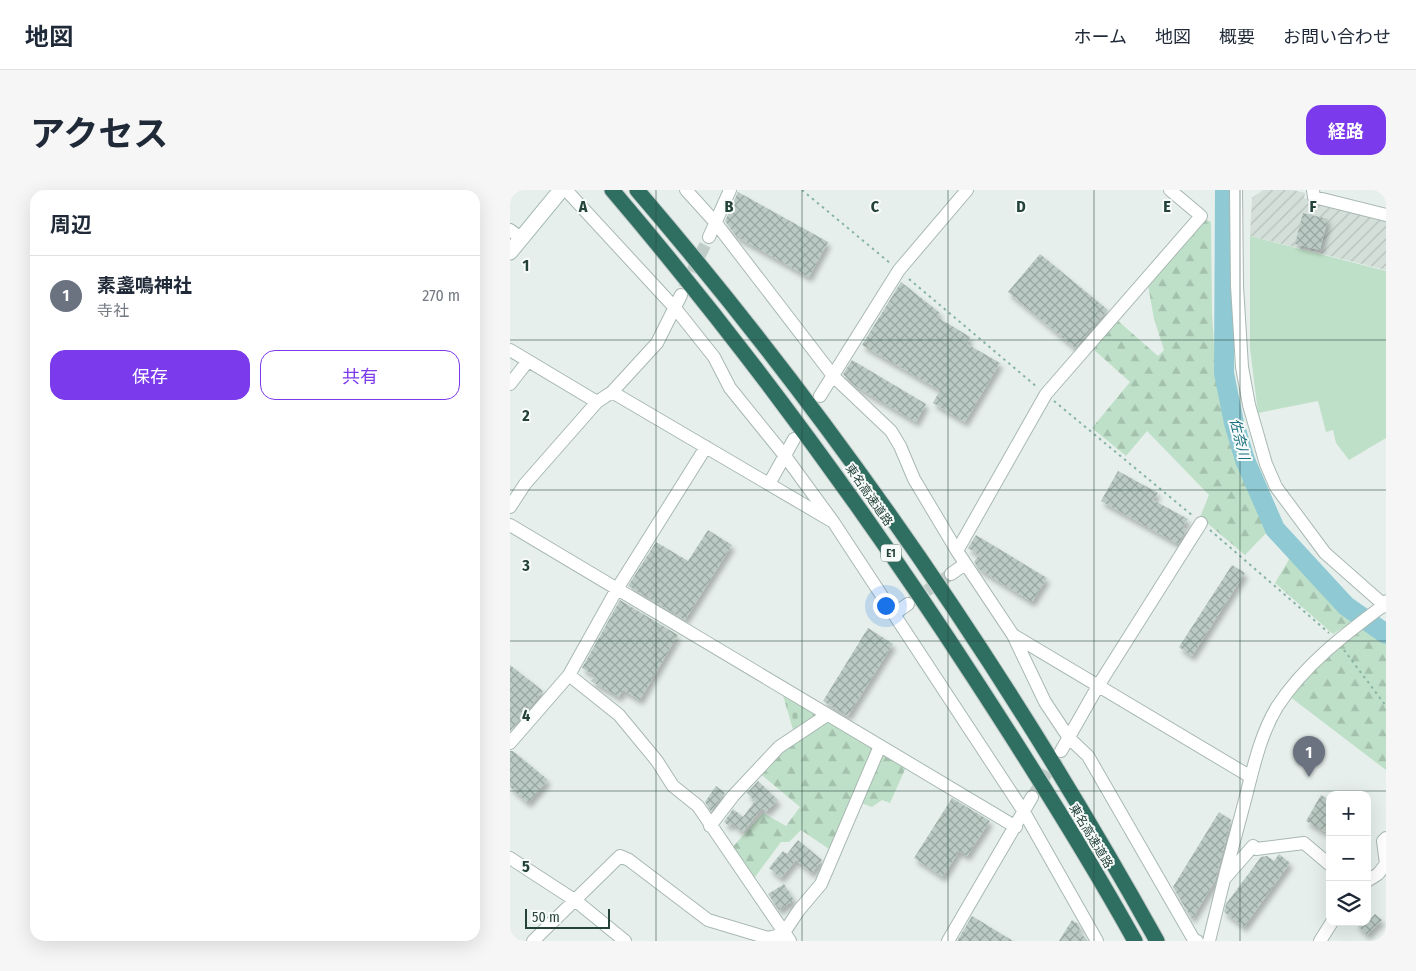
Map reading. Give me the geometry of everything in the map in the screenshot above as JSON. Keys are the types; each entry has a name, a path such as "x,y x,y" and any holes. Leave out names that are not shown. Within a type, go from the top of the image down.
{"highway":[{"name":"東名高速道路","path":"612,190 737,342 812,441 911,581 1062,817 1135,941"},
{"name":"東名高速道路","path":"637,190 752,329 828,429 928,570 1017,707 1157,941"}],"main road":[{"path":"510,252 516,234 561,190"}],"street":[{"path":"566,190 675,308 714,356 730,388 785,456 834,523 1024,812 1097,941"},
{"path":"686,190 715,222 834,377 891,431 900,446 914,479 957,551 1013,635 1045,702 1069,738 1088,756 1194,940 1197,941"},
{"path":"709,237 730,190"},
{"path":"820,396 834,377 899,270 967,190"},
{"path":"957,551 1046,394 1201,216 1170,190"},
{"path":"1209,941 1251,777 1263,736 1277,708 1294,685 1338,640 1385,604 1325,553 1276,487 1266,464 1251,414 1242,366 1237,286 1236,190"},
{"path":"1313,190 1314,197 1386,215"},
{"path":"510,507 525,484 597,402 612,392 658,343 681,295"},
{"path":"510,350 597,402"},
{"path":"510,384 528,361"},
{"path":"612,392 834,523"},
{"path":"768,484 794,439"},
{"path":"510,743 569,675 617,589 706,447"},
{"path":"1061,751 1098,686 1201,523"},
{"path":"510,525 1016,827"},
{"path":"951,574 965,564"},
{"path":"894,614 908,604"},
{"path":"1013,635 1251,777"},
{"path":"569,675 618,715 657,761 673,786 698,806 785,939"},
{"path":"710,826 733,796 779,746 827,715"},
{"path":"785,939 821,884 880,746"},
{"path":"948,941 1032,797"},
{"path":"1371,878 1378,874 1386,864 1384,841 1386,838"},
{"path":"1224,879 1253,846 1256,848 1304,843 1326,861"},
{"path":"533,941 620,856 629,860 708,920 768,938 785,939"},
{"path":"510,858 576,900 625,941"},
{"path":"1320,941 1329,926"}],"path":[{"path":"802,190 1201,523 1338,640 1386,706"}],"shaded area":[{"path":"1263,190 1293,190 1305,193 1304,198 1386,219 1386,270 1250,236 1252,198"}],"green space":[{"path":"1204,218 1211,222 1212,314 1216,376 1241,467 1271,528 1245,555 1200,517 1209,495 1147,431 1126,456 1092,428 1130,382 1092,348 1117,320 1158,356 1164,350 1154,319 1148,285"},
{"path":"1250,236 1386,271 1386,438 1349,460 1336,443 1333,430 1326,432 1318,401 1258,413 1250,348"},
{"path":"1291,556 1355,620 1333,634 1275,583"},
{"path":"1365,627 1386,644 1386,770 1289,696 1339,642"},
{"path":"782,692 822,716 794,733"},
{"path":"826,718 876,747 832,851 801,830 789,842 781,842 752,881 730,850 763,813 786,826 800,807 758,772 781,748"},
{"path":"882,750 907,765 890,803 882,800 872,807 861,803"}],"building":[{"path":"738,192 828,242 809,277 737,237 725,221"},
{"path":"1303,213 1328,219 1320,250 1295,244"},
{"path":"1040,254 1108,310 1075,348 1008,292"},
{"path":"901,282 940,313 937,317 970,337 967,344 1000,363 965,422 933,403 940,390 862,345"},
{"path":"852,360 926,404 916,422 855,386 843,374"},
{"path":"1118,471 1158,493 1153,500 1188,519 1183,527 1187,530 1178,544 1101,501"},
{"path":"708,530 732,545 685,620 628,586 656,542 688,561"},
{"path":"976,535 1047,578 1032,602 979,569 974,562 979,555 968,548"},
{"path":"1232,565 1245,573 1192,656 1179,647"},
{"path":"620,600 678,635 640,700 623,690 619,697 591,681 595,676 582,668"},
{"path":"868,628 893,644 848,716 823,701"},
{"path":"510,665 543,691 510,731"},
{"path":"510,751 513,751 548,780 528,803 510,787"},
{"path":"758,781 778,800 766,812 762,808 743,832 732,823 729,826 724,822 733,809 743,817 755,801 747,793"},
{"path":"716,786 725,793 711,811 705,802"},
{"path":"1321,795 1326,798 1325,832 1306,821"},
{"path":"952,798 990,821 967,856 959,851 943,877 914,858"},
{"path":"1219,812 1231,820 1215,881 1192,919 1173,887"},
{"path":"798,840 822,860 812,873 796,860 781,878 769,868 783,851 787,854"},
{"path":"1279,854 1290,863 1244,927 1224,912 1226,904 1261,857 1267,856 1274,861"},
{"path":"784,884 794,900 779,910 768,894"},
{"path":"1375,914 1382,920 1367,935 1358,926 1371,926 1371,918"},
{"path":"972,916 1013,941 957,941"},
{"path":"1072,920 1078,924 1079,931 1088,941 1059,941"}],"waterway":[{"name":"佐奈川","path":"1225,190 1224,373 1234,423 1245,460 1275,529 1346,606 1386,634"}],"tunnel":[{"path":"684,288 709,237"},
{"path":"912,601 951,574"},
{"path":"1032,797 1057,757"}],"place":[{"name":"素盞鳴神社","path":"1309,777"}]}
